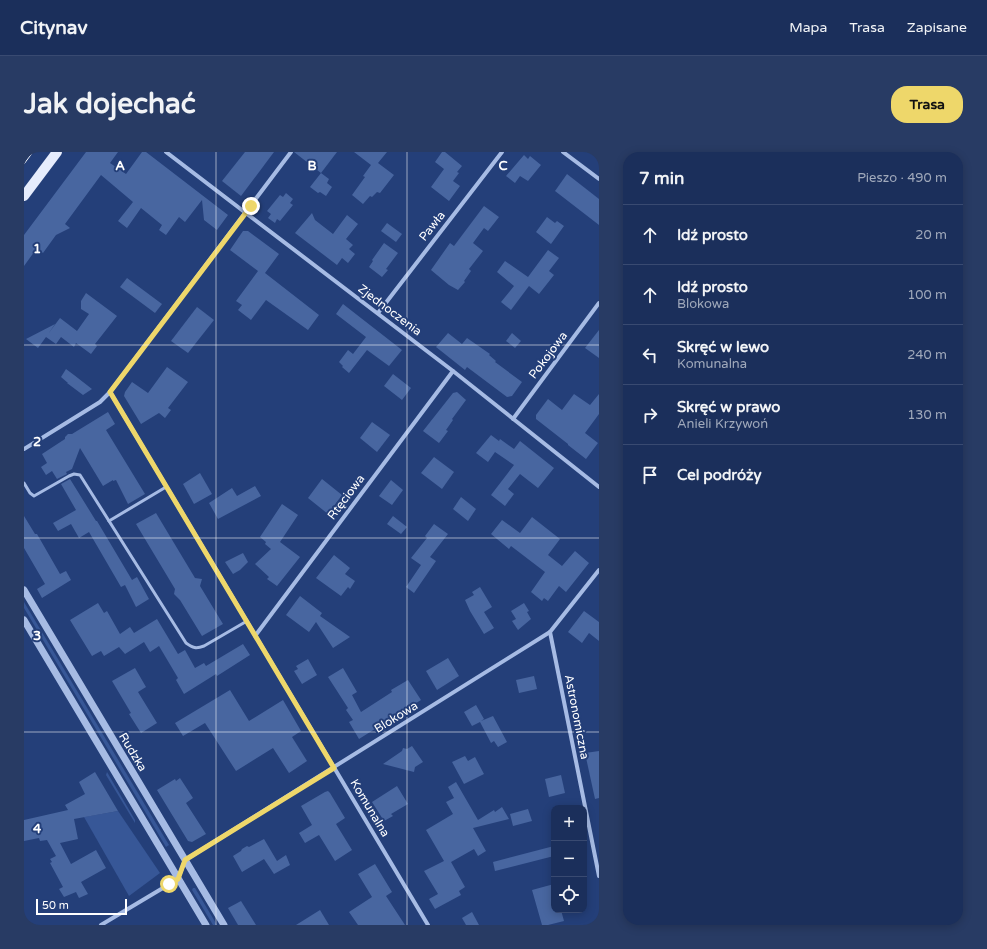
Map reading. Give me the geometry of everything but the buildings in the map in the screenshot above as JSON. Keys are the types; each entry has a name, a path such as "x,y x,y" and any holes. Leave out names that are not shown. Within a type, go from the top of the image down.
{"main road":[{"path":"24,196 57,152"}],"street":[{"name":"Zjednoczenia","path":"166,152 453,371 599,487"},
{"path":"24,449 100,402 110,392 291,152"},
{"name":"Pawła","path":"378,313 502,152"},
{"path":"563,152 599,179"},
{"name":"Pokojowa","path":"514,419 599,303"},
{"name":"Rtęciowa","path":"255,636 453,371"},
{"name":"Komunalna","path":"110,392 428,925"},
{"name":"Blokowa","path":"185,860 550,632 599,570"},
{"name":"Rudzka","path":"24,590 224,925"},
{"path":"24,620 206,925"},
{"name":"Astronomiczna","path":"550,632 599,876"},
{"path":"101,925 178,879 185,860"}],"lane":[{"path":"24,483 30,493 34,496 69,476 74,474 80,475 186,643 192,648 204,646 247,621"},
{"path":"109,521 166,486"}],"shaded area":[{"path":"24,602 169,845 166,847 24,608"},
{"path":"107,772 135,820 135,823 106,775"},
{"path":"118,811 160,873 129,896 84,817"},
{"path":"195,888 217,925 213,925 192,890"}],"tram line":[{"path":"24,164 33,152"}],"route":[{"path":"169,884 178,879 185,860 334,768 110,392 251,206"}]}
